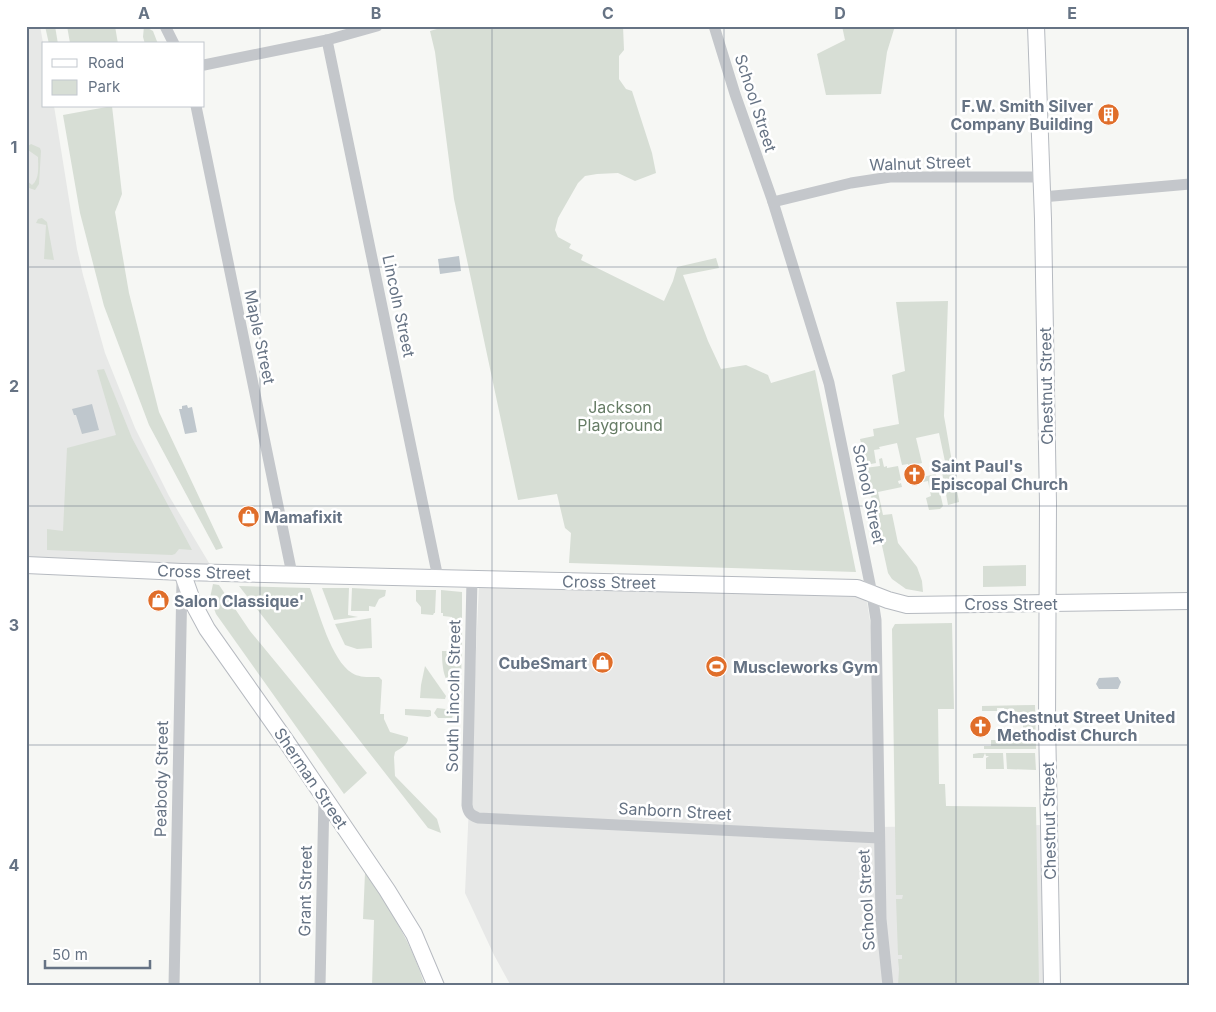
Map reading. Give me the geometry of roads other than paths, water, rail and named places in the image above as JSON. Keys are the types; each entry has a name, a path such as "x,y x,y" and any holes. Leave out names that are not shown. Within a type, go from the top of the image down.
{"street":[{"path":"165,26 173,42"},
{"path":"205,65 327,40 377,26"},
{"name":"School Street","path":"714,26 773,202 829,383 872,594 876,620 881,919 888,986"},
{"name":"Chestnut Street","path":"1036,26 1042,197 1048,519 1047,721 1052,986"},
{"name":"Lincoln Street","path":"327,40 438,578"},
{"name":"Maple Street","path":"196,108 292,574"},
{"name":"Walnut Street","path":"773,202 851,183 890,177 1041,177"},
{"path":"1042,197 1190,184"},
{"name":"Cross Street","path":"26,565 207,573 857,588 888,600 907,604 1190,601"},
{"name":"Sherman Street","path":"182,572 193,603 206,629 388,890 414,934 436,986"},
{"name":"Peabody Street","path":"174,986 182,572"},
{"name":"South Lincoln Street","path":"470,814 467,805 472,579"},
{"name":"Grant Street","path":"320,986 324,796"},
{"name":"Sanborn Street","path":"470,814 478,818 879,838"}],"place":[{"name":"F.W. Smith Silver Company Building","path":"1109,115"},
{"name":"Saint Paul's Episcopal Church","path":"915,475"},
{"name":"Mamafixit","path":"248,517"},
{"name":"Salon Classique'","path":"158,601"},
{"name":"CubeSmart","path":"603,663"},
{"name":"Muscleworks Gym","path":"717,667"},
{"name":"Chestnut Street United Methodist Church","path":"981,726"}],"park label":[{"name":"Jackson Playground","path":"620,416"}]}
